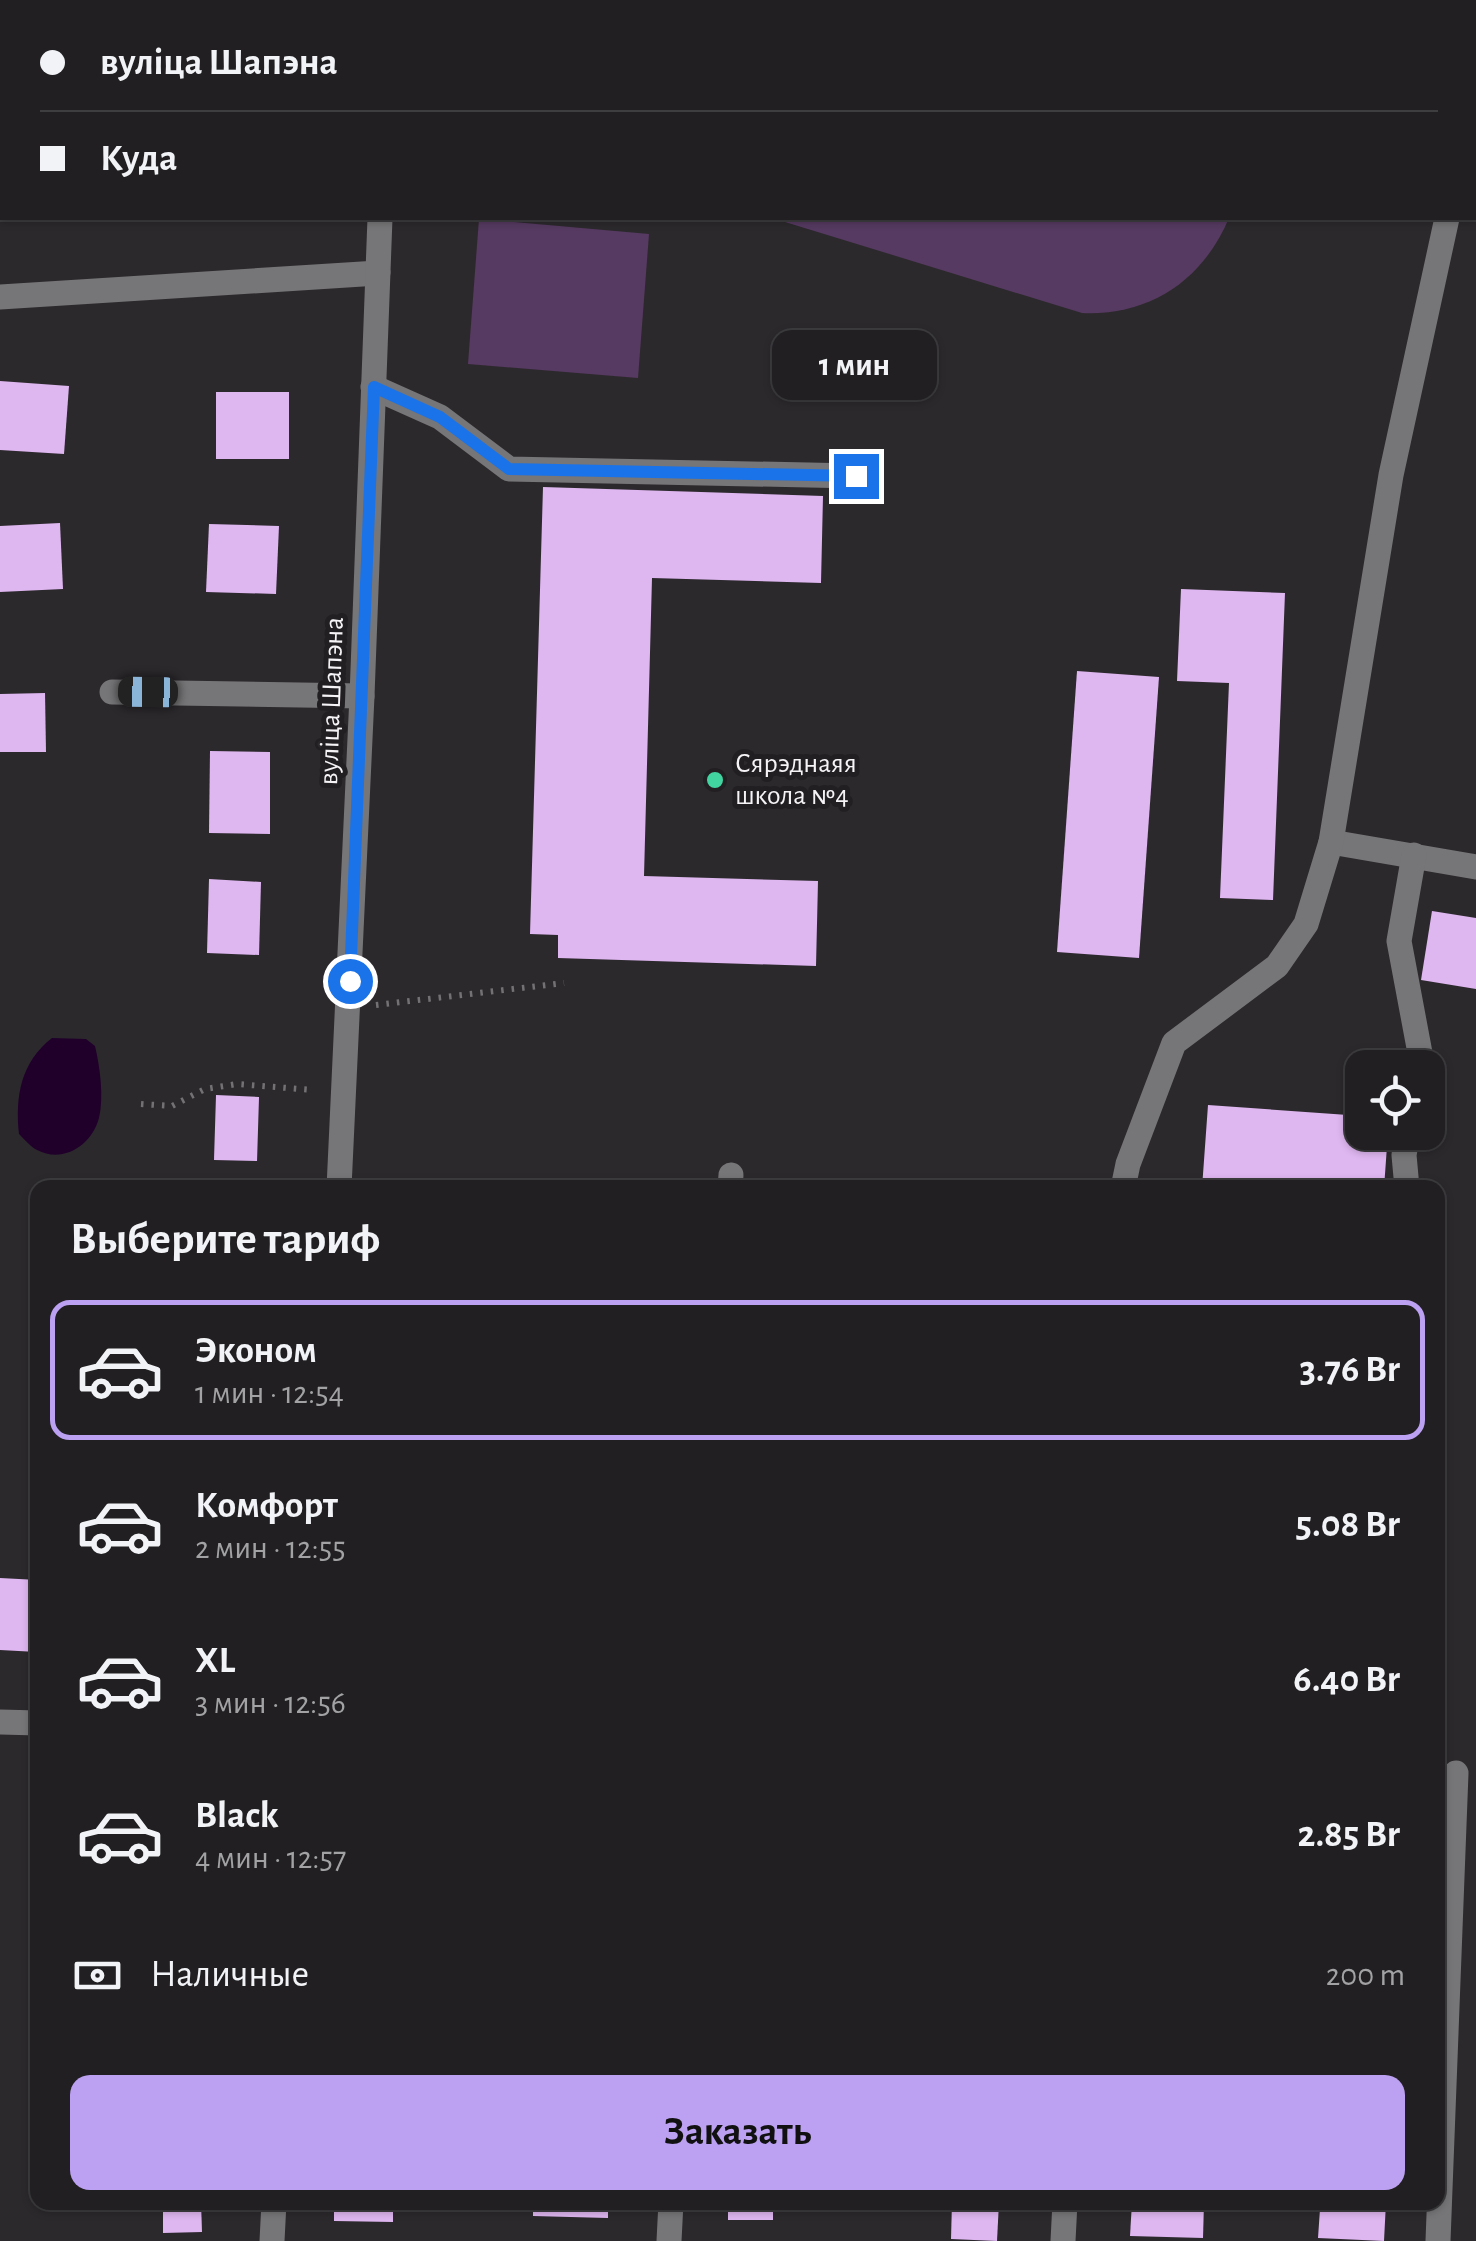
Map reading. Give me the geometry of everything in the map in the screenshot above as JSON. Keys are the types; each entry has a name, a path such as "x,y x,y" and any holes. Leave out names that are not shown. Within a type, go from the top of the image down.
{"street":[{"name":"вуліца Шапэна","path":"339,1180 380,220"},
{"path":"1125,1180 1174,1043 1276,966 1306,924 1330,842 1391,475 1448,220"},
{"path":"0,297 378,273"},
{"path":"374,387 440,417 509,469 856,476"},
{"path":"112,692 362,696"},
{"path":"1330,842 1476,867"},
{"path":"1414,854 1399,941 1419,1050"},
{"path":"1405,1150 1406,1180"},
{"path":"0,1722 30,1723"},
{"path":"1445,2069 1457,1773"},
{"path":"272,2241 274,2210"},
{"path":"669,2241 671,2210"},
{"path":"1062,2241 1064,2210"},
{"path":"1438,2241 1439,2210"}],"path":[{"path":"348,1004 367,1006 564,983"},
{"path":"141,1104 172,1106 205,1089 237,1084 344,1092"}],"shaded area":[{"path":"479,220 649,234 638,378 468,364"},
{"path":"779,220 1228,220 1205,259 1171,290 1130,308 1082,313"},
{"path":"52,1038 86,1039 95,1046 101,1092 99,1118 90,1136 75,1149 57,1155 30,1145 19,1134 18,1120 22,1081 33,1058"}],"building":[{"path":"0,381 69,386 64,454 0,450"},
{"path":"216,392 289,392 289,459 216,459"},
{"path":"543,487 823,496 821,583 652,578 644,876 818,881 816,966 558,958 558,935 530,934"},
{"path":"60,523 63,589 0,592 0,526"},
{"path":"209,524 279,526 276,594 206,592"},
{"path":"1181,589 1285,593 1273,900 1220,898 1229,683 1177,681"},
{"path":"1077,671 1159,677 1139,958 1057,952"},
{"path":"45,693 46,752 0,752 0,694"},
{"path":"210,751 270,752 270,834 209,833"},
{"path":"209,879 261,882 259,955 207,953"},
{"path":"1432,911 1476,918 1476,989 1421,980"},
{"path":"216,1095 259,1097 257,1161 214,1160"},
{"path":"1208,1105 1345,1115 1345,1150 1387,1150 1385,1180 1203,1180"},
{"path":"0,1578 30,1580 30,1652 0,1650"},
{"path":"163,2210 201,2210 202,2232 163,2233"},
{"path":"334,2210 393,2210 393,2222 334,2221"},
{"path":"533,2210 608,2210 608,2218 533,2216"},
{"path":"728,2210 773,2210 773,2220 728,2220"},
{"path":"952,2210 999,2210 997,2241 951,2239"},
{"path":"1132,2210 1204,2210 1203,2238 1130,2236"},
{"path":"1320,2210 1386,2210 1384,2241 1318,2238"}],"place":[{"name":"Сярэднаяя школа №4","path":"715,780"}],"route":[{"path":"350,981 374,387 440,417 509,469 856,476"}]}
